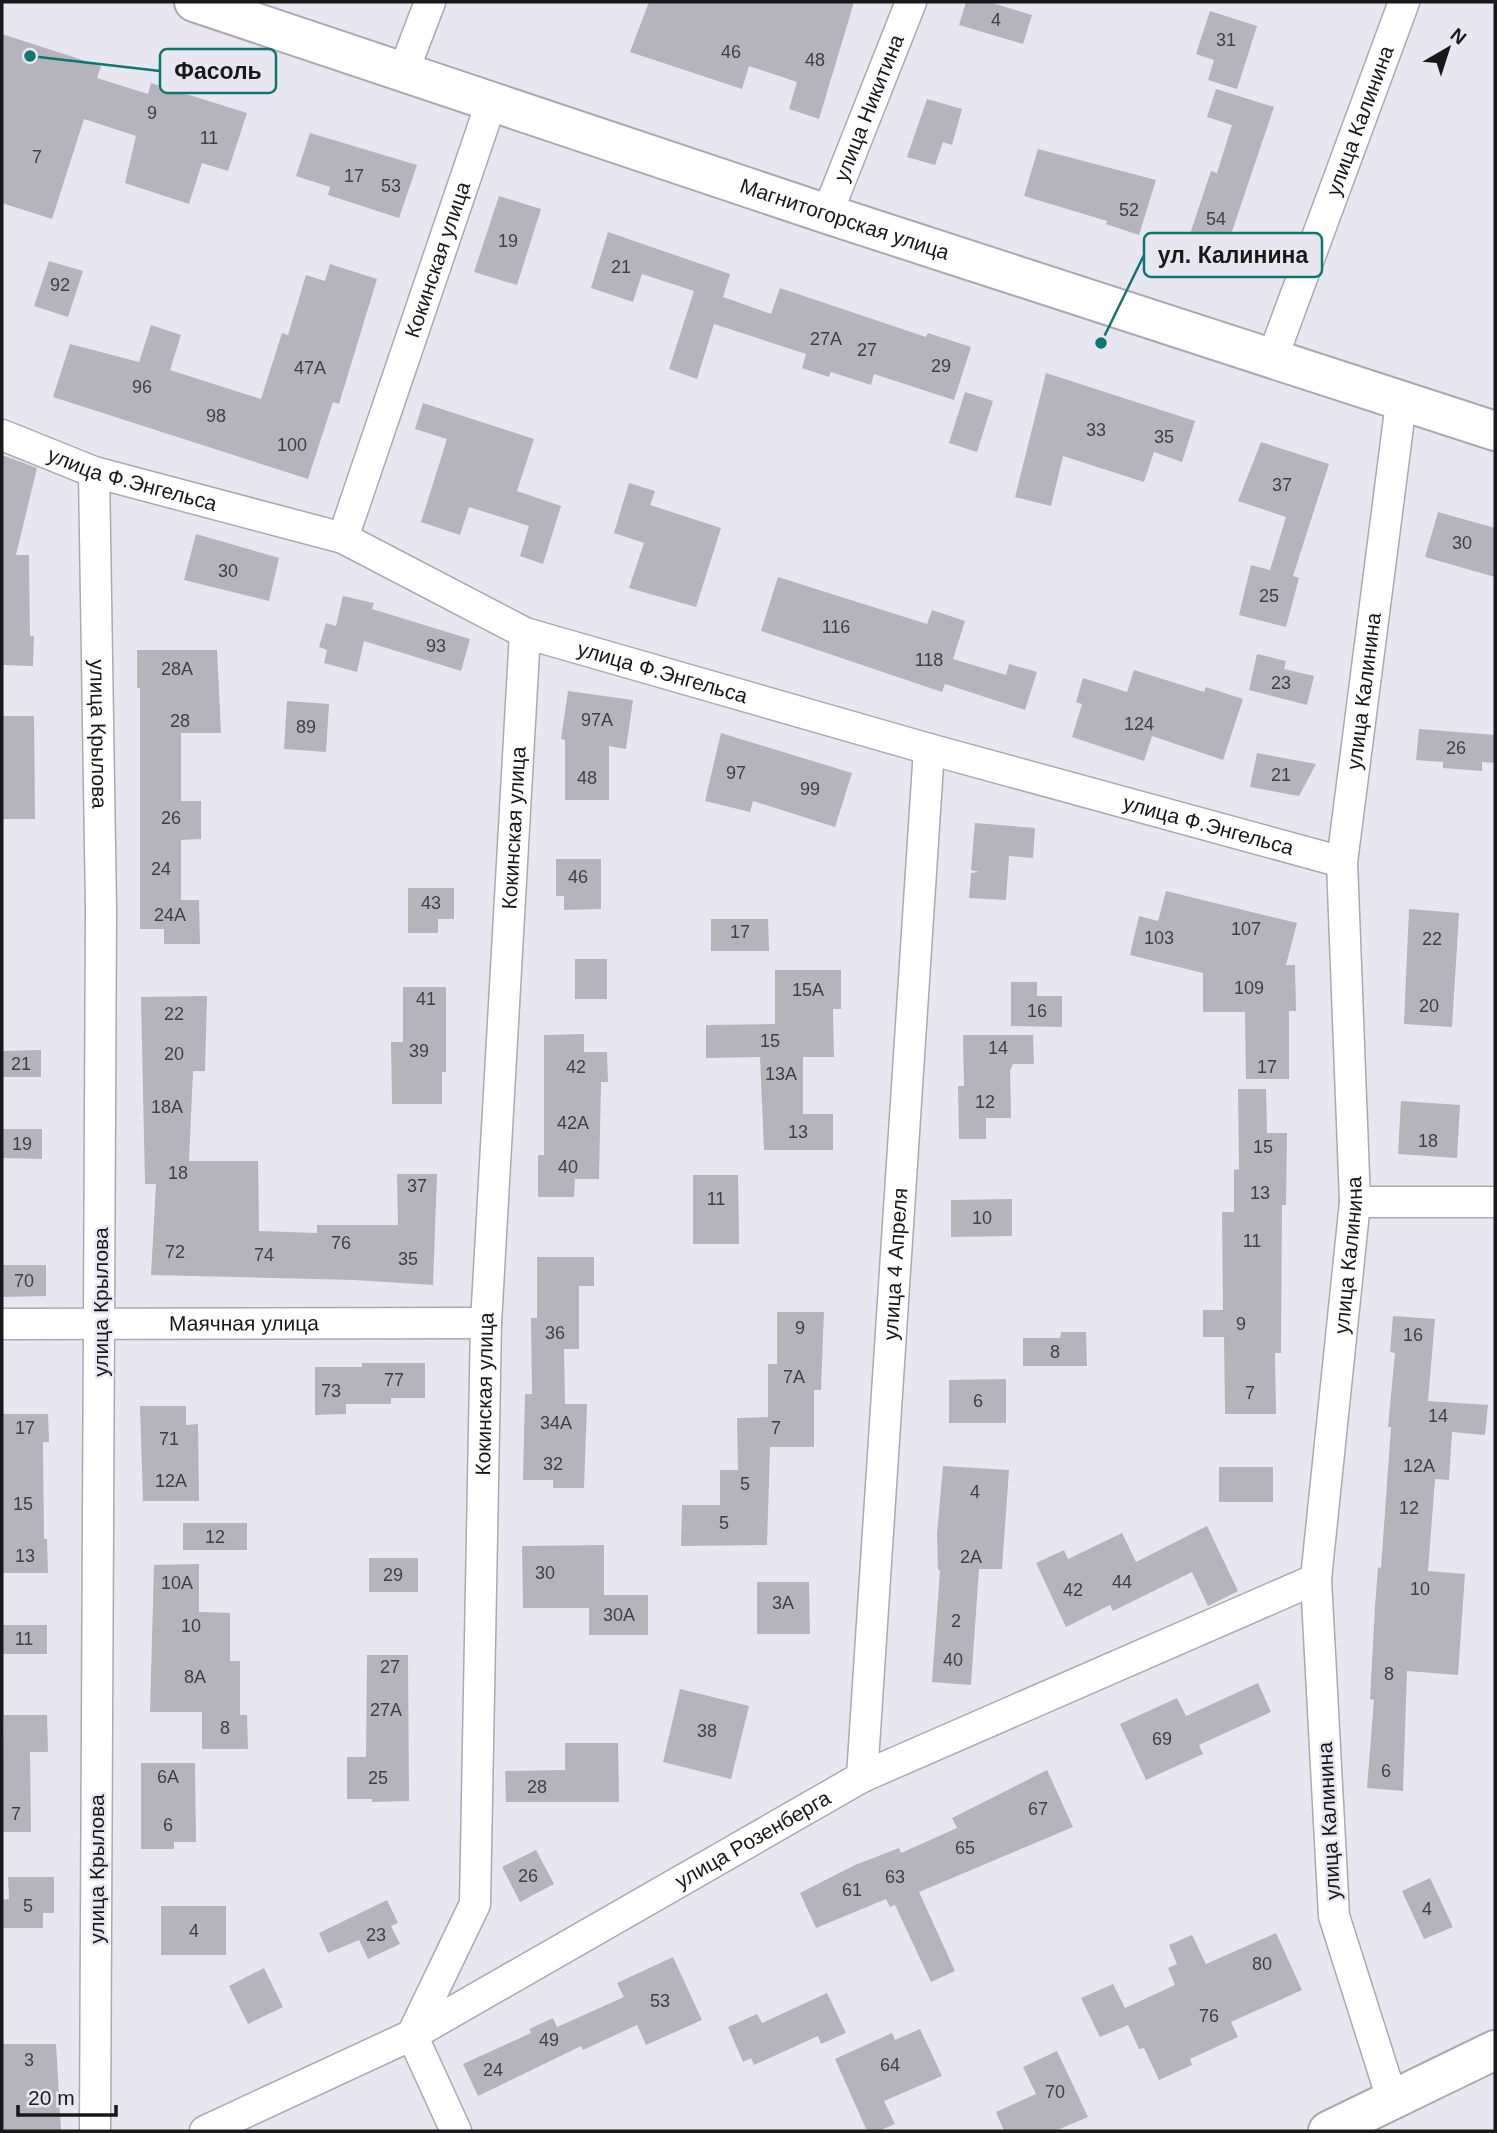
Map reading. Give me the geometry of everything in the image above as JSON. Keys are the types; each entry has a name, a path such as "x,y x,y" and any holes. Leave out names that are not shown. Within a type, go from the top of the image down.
{"street":[{"name":"Магнитогорская улица","path":"194,2 404,70 827,214 1495,432"},
{"path":"404,70 430,2"},
{"name":"улица Никитина","path":"827,214 911,2"},
{"name":"улица Калинина","path":"1272,359 1404,2"},
{"name":"Кокинская улица","path":"343,538 492,100"},
{"name":"улица Калинина","path":"1393,2102 1334,1916 1316,1579 1355,1202 1342,862 1401,402"},
{"name":"улица Ф.Энгельса","path":"2,435 94,472 343,538 525,634 929,749 1342,862"},
{"name":"улица Крылова","path":"94,472 101,909 95,2131"},
{"name":"Кокинская улица","path":"412,2035 475,1904 486,1323 525,634"},
{"name":"улица 4 Апреля","path":"862,1777 929,749"},
{"path":"1355,1202 1495,1202"},
{"name":"Маячная улица","path":"2,1324 486,1323"},
{"name":"улица Розенберга","path":"205,2131 412,2035 862,1777 1316,1579"},
{"path":"412,2035 456,2131"},
{"path":"1328,2131 1393,2102 1495,2050"}],"building":[{"path":"649,2 854,2 819,119 789,109 797,82 749,66 742,89 630,52"},
{"path":"966,2 989,2 1032,15 1023,44 959,25"},
{"path":"1210,11 1257,26 1237,89 1208,80 1214,60 1196,54"},
{"path":"2,34 101,66 97,78 148,94 151,83 247,113 228,171 202,163 189,204 125,183 136,136 84,119 52,219 2,203"},
{"path":"1216,89 1274,107 1222,261 1185,249 1211,171 1217,173 1232,125 1207,117"},
{"path":"927,99 962,109 952,145 943,142 935,165 907,157"},
{"path":"310,133 417,165 399,218 328,195 330,187 296,176"},
{"path":"1038,149 1156,180 1139,235 1106,224 1107,221 1024,196"},
{"path":"499,196 541,209 517,285 474,272"},
{"path":"608,232 730,274 723,297 771,314 780,288 926,337 928,333 971,347 954,400 874,374 871,385 831,372 829,377 802,368 806,354 714,324 697,379 669,369 694,291 642,274 633,302 591,288"},
{"path":"49,261 83,271 68,317 34,306"},
{"path":"330,264 377,279 339,404 333,402 308,479 53,397 70,344 139,362 151,325 181,335 170,370 261,399 282,333 288,335 306,275 325,281"},
{"path":"1046,373 1195,421 1182,462 1154,452 1144,482 1063,456 1051,506 1015,497"},
{"path":"965,392 993,401 977,452 949,443"},
{"path":"423,403 534,439 517,491 561,506 543,564 520,556 529,526 469,507 460,535 421,522 447,439 415,429"},
{"path":"1261,442 1329,464 1293,576 1299,578 1286,627 1239,615 1251,565 1270,570 1286,517 1238,501"},
{"path":"2,455 37,468 16,555 29,555 33,666 2,665"},
{"path":"629,483 655,491 650,505 721,528 696,607 629,588 644,543 614,533"},
{"path":"1438,512 1495,528 1495,577 1425,557"},
{"path":"196,534 279,558 269,601 184,580"},
{"path":"778,577 927,624 932,610 965,621 953,659 1006,675 1009,664 1037,672 1025,710 945,684 942,692 761,631"},
{"path":"343,596 374,603 372,609 470,639 461,671 364,641 357,672 324,663 327,650 319,647 326,623 336,626"},
{"path":"137,650 217,650 221,733 181,733 181,801 201,801 201,839 181,840 181,900 199,900 200,944 164,944 164,929 140,929 140,688 137,688"},
{"path":"1257,654 1286,661 1284,669 1314,676 1307,705 1249,690"},
{"path":"1134,670 1204,692 1206,687 1243,699 1223,760 1152,736 1144,761 1072,737 1082,704 1076,702 1083,678 1127,692"},
{"path":"568,691 633,700 626,749 609,746 609,800 565,800 565,740 561,739"},
{"path":"287,701 329,704 326,752 284,749"},
{"path":"2,716 34,716 35,819 2,819"},
{"path":"1419,729 1495,735 1495,763 1482,762 1482,771 1443,768 1443,762 1416,760"},
{"path":"721,733 852,773 835,827 753,801 750,812 705,801"},
{"path":"1257,753 1316,764 1299,796 1250,787"},
{"path":"975,823 1035,828 1033,858 1009,856 1006,900 969,898 971,873 979,872 971,870"},
{"path":"556,859 601,859 601,909 564,910 564,896 556,896"},
{"path":"408,888 454,888 454,919 438,919 438,933 408,933"},
{"path":"1166,891 1297,923 1286,965 1295,965 1296,1011 1289,1011 1289,1079 1246,1079 1245,1012 1203,1012 1203,973 1130,955 1139,916 1158,921"},
{"path":"1409,909 1459,913 1452,1027 1404,1024"},
{"path":"711,919 768,919 769,951 711,951"},
{"path":"575,959 607,959 607,999 575,999"},
{"path":"775,970 841,970 841,1009 833,1009 834,1057 803,1057 803,1114 833,1114 833,1150 764,1150 760,1057 706,1058 706,1025 775,1024"},
{"path":"1011,982 1037,982 1037,996 1062,996 1062,1027 1011,1026"},
{"path":"403,987 446,987 446,1072 442,1072 442,1104 392,1104 391,1042 403,1042"},
{"path":"207,996 205,1071 193,1071 189,1161 258,1161 259,1231 317,1233 317,1225 398,1225 397,1174 437,1174 433,1285 354,1280 151,1275 156,1184 145,1184 141,997"},
{"path":"584,1034 584,1052 607,1052 608,1082 601,1082 599,1179 575,1179 574,1197 538,1197 538,1155 544,1155 544,1035"},
{"path":"963,1035 1033,1035 1034,1064 1013,1064 1010,1071 1011,1118 986,1118 986,1139 959,1139 958,1086 964,1086"},
{"path":"41,1050 41,1077 2,1077 2,1051"},
{"path":"1238,1089 1266,1089 1267,1133 1287,1133 1286,1205 1282,1205 1281,1353 1275,1353 1276,1414 1225,1414 1224,1337 1203,1337 1203,1310 1223,1310 1222,1212 1234,1212 1234,1170 1239,1169"},
{"path":"1401,1101 1460,1105 1457,1158 1398,1154"},
{"path":"2,1129 42,1129 42,1159 2,1158"},
{"path":"693,1175 738,1175 739,1244 693,1244"},
{"path":"1012,1199 1012,1236 951,1237 951,1200"},
{"path":"537,1257 594,1257 594,1286 579,1286 579,1349 564,1349 565,1404 587,1404 584,1488 553,1488 553,1480 523,1480 525,1394 532,1394 531,1318 537,1318"},
{"path":"2,1265 46,1265 46,1296 2,1297"},
{"path":"777,1312 824,1312 821,1390 814,1390 814,1447 770,1447 767,1545 681,1546 682,1505 720,1505 720,1470 738,1470 737,1418 768,1417 768,1364 777,1364"},
{"path":"1393,1316 1435,1319 1428,1401 1488,1405 1485,1435 1452,1432 1449,1480 1435,1479 1428,1571 1465,1574 1458,1675 1407,1671 1403,1791 1367,1788 1374,1700 1370,1699 1375,1607 1378,1567 1381,1568 1391,1427 1388,1427 1395,1353 1390,1352"},
{"path":"1061,1332 1086,1332 1087,1366 1023,1366 1023,1338 1060,1338"},
{"path":"362,1363 425,1363 425,1398 391,1398 391,1404 346,1404 346,1414 315,1415 315,1367 362,1367"},
{"path":"1006,1379 1006,1423 949,1423 949,1380"},
{"path":"140,1406 186,1406 186,1425 198,1424 199,1501 143,1501"},
{"path":"2,1414 48,1414 49,1442 43,1442 44,1539 47,1539 48,1573 2,1573"},
{"path":"943,1466 1009,1470 1002,1569 979,1569 971,1685 932,1682 940,1570 937,1534"},
{"path":"1219,1467 1273,1467 1273,1502 1219,1502"},
{"path":"183,1523 247,1523 247,1550 183,1550"},
{"path":"1207,1526 1238,1591 1208,1606 1192,1572 1113,1611 1110,1605 1066,1627 1036,1563 1064,1550 1068,1559 1122,1533 1136,1562"},
{"path":"604,1545 604,1595 648,1595 648,1635 589,1635 589,1608 523,1608 522,1546"},
{"path":"369,1558 418,1558 418,1592 369,1592"},
{"path":"199,1564 199,1612 230,1613 230,1661 240,1661 240,1715 247,1715 248,1749 202,1749 202,1712 150,1712 154,1565"},
{"path":"757,1582 809,1582 810,1634 757,1634"},
{"path":"2,1625 47,1625 47,1654 2,1654"},
{"path":"367,1655 408,1655 409,1801 372,1802 372,1799 347,1799 347,1757 366,1757"},
{"path":"1258,1683 1271,1712 1199,1745 1203,1754 1146,1780 1120,1724 1177,1698 1186,1716"},
{"path":"680,1689 749,1706 731,1779 663,1762"},
{"path":"4,1715 47,1715 48,1752 30,1752 31,1832 2,1832"},
{"path":"565,1743 618,1743 619,1802 506,1802 505,1771 565,1770"},
{"path":"141,1763 195,1763 196,1842 174,1842 174,1849 141,1849"},
{"path":"1047,1770 1073,1827 919,1892 955,1971 931,1982 895,1905 890,1907 886,1899 816,1928 800,1893 855,1865 899,1848 901,1853 957,1828 952,1818"},
{"path":"536,1850 554,1884 520,1902 502,1867"},
{"path":"8,1877 54,1877 54,1913 43,1913 43,1928 2,1928 2,1900 9,1899"},
{"path":"1430,1878 1453,1927 1424,1939 1402,1891"},
{"path":"387,1900 398,1923 391,1926 400,1944 368,1959 359,1940 328,1953 319,1933"},
{"path":"161,1906 226,1906 226,1955 161,1955"},
{"path":"1276,1933 1302,1990 1231,2022 1238,2037 1190,2059 1192,2065 1159,2080 1144,2048 1139,2049 1128,2025 1100,2037 1081,1998 1113,1984 1125,2008 1175,1985 1168,1968 1177,1964 1169,1945 1192,1935 1206,1964"},
{"path":"673,1957 702,2020 646,2045 637,2025 583,2050 581,2046 478,2096 463,2064 531,2033 529,2029 553,2018 557,2027 624,1997 617,1983"},
{"path":"264,1968 283,2007 248,2024 229,1986"},
{"path":"827,1993 846,2033 821,2044 818,2036 754,2065 751,2058 743,2062 728,2027 757,2014 762,2023"},
{"path":"920,2029 942,2076 884,2101 895,2124 879,2131 867,2131 835,2059 892,2033 895,2040"},
{"path":"2,2044 56,2044 61,2130 2,2130"},
{"path":"1057,2051 1088,2117 1055,2131 1004,2131 996,2112 1036,2094 1023,2067"}],"place":[{"name":"Фасоль","path":"30,56"},
{"name":"ул. Калинина","path":"1101,343"}]}
